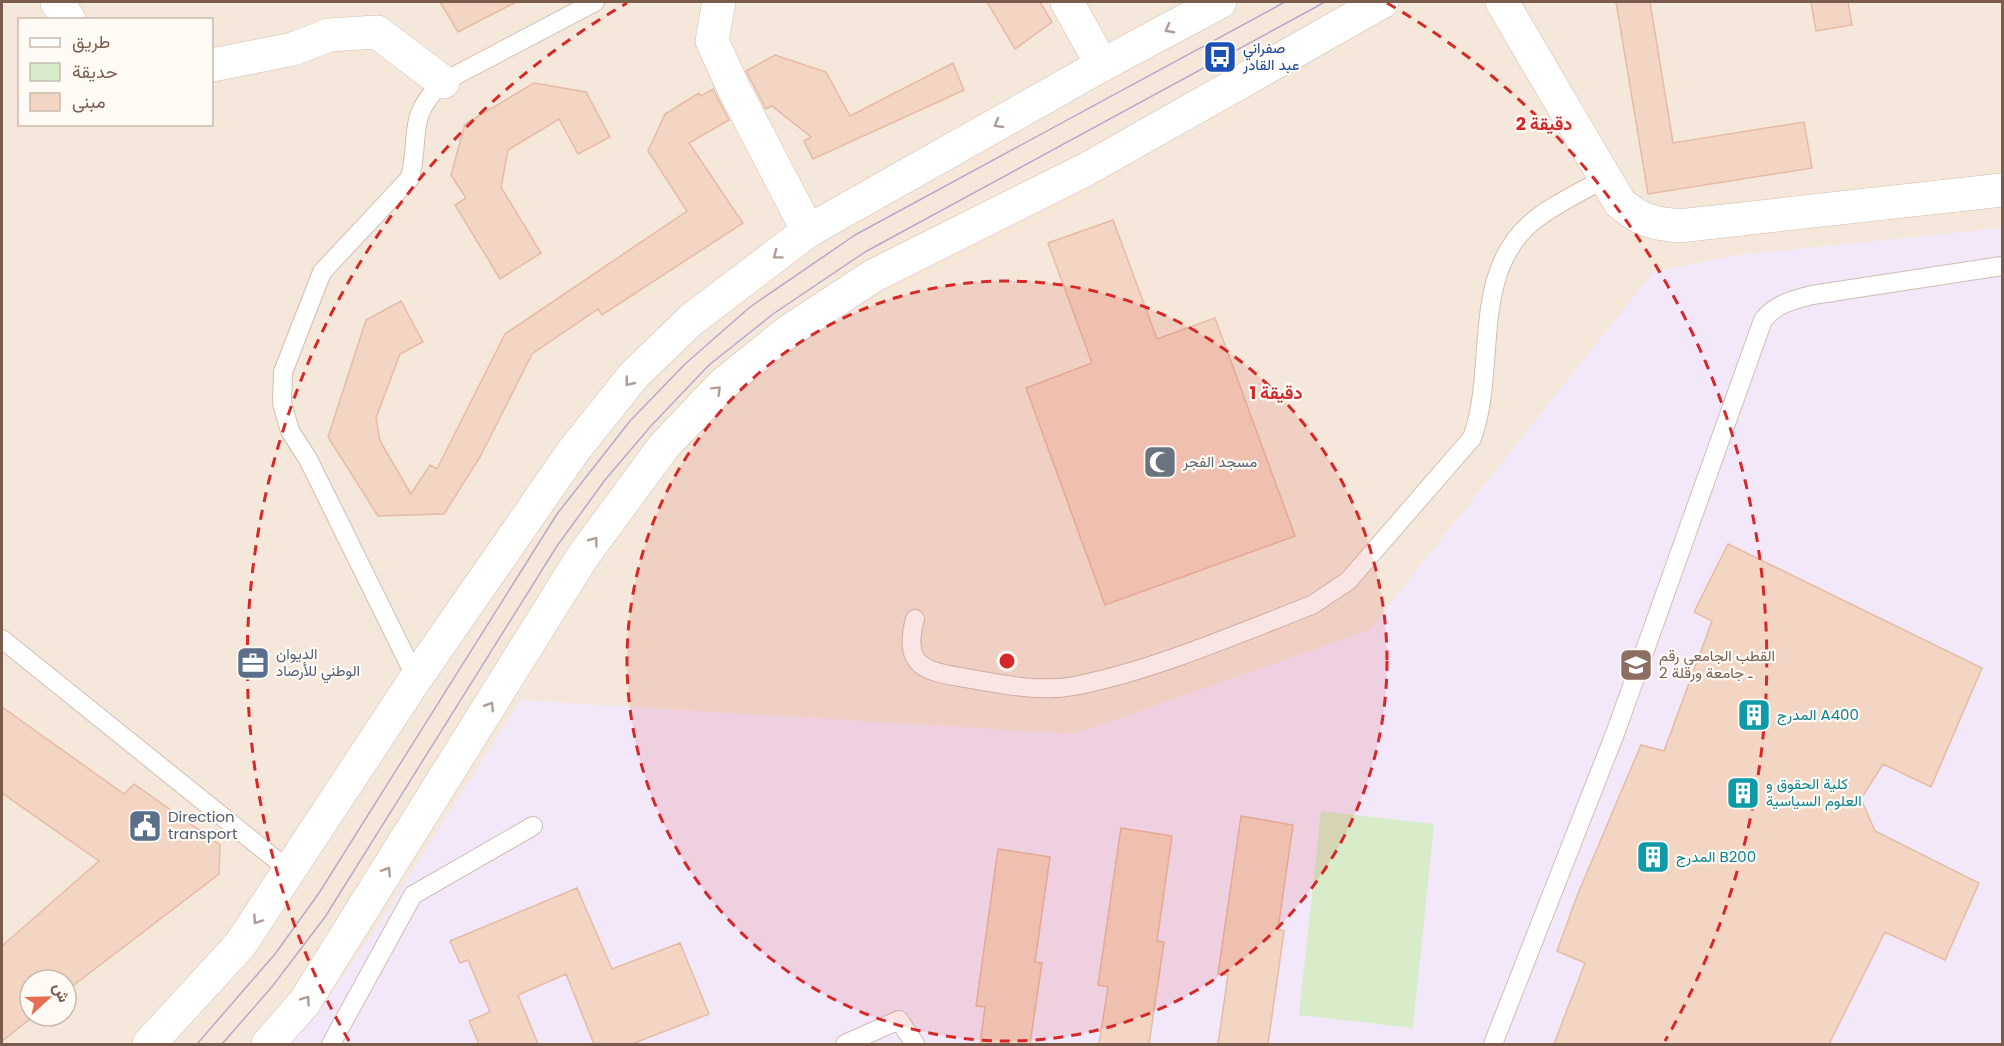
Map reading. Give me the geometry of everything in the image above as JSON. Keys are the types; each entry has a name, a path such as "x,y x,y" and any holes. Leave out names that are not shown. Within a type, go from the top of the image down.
{"street":[{"path":"57,2 68,18"},
{"path":"719,2 712,41 734,89 808,231"},
{"path":"1067,2 1102,65"},
{"path":"149,1044 240,945 416,678 574,450 634,375 691,320 808,231 1102,65 1220,2"},
{"path":"268,1044 304,1003 583,556 664,446 722,385 789,331 873,276 1085,170 1382,2"},
{"path":"1502,2 1620,202 1634,215 1650,223 1679,226 2002,190"},
{"path":"213,65 293,49 329,35 377,32 443,82"}],"lane":[{"path":"416,678 308,459 290,431 282,403 283,372 322,272 410,178 413,164 413,138 420,108 443,82 595,2"},
{"path":"915,619 910,636 912,652 931,673 1037,688 1072,686 1172,658 1312,605 1332,593 1348,581 1472,438 1481,409 1492,297 1500,267 1516,241 1531,223 1605,178"},
{"path":"1493,1044 1616,731 1763,320 1771,310 1783,303 1812,295 2002,266"},
{"path":"2,639 290,871"},
{"path":"331,1044 413,895 533,826"},
{"path":"845,1044 899,1020 915,1044"}],"shaded area":[{"path":"2,2 2002,2 2002,1044 2,1044"},
{"name":"القطب الجامعي رقم 2 ـ جامعة ورقلة","path":"2002,228 2002,1044 290,1044 316,1015 374,931 520,700 1074,734 1369,630 1653,272 1738,255"}],"green space":[{"path":"1321,811 1434,824 1413,1028 1299,1015"}],"building":[{"path":"440,2 516,2 458,32"},
{"path":"987,2 1040,2 1052,22 1015,49"},
{"path":"1616,2 1650,2 1673,143 1804,122 1812,168 1648,194"},
{"path":"1811,2 1848,2 1852,25 1816,31"},
{"path":"775,55 826,72 850,116 953,63 964,90 813,159 804,141 811,137 772,106 766,109 746,71"},
{"path":"534,83 586,92 610,137 578,154 559,119 508,150 501,187 541,253 500,279 455,205 466,198 451,175 465,124"},
{"path":"713,89 729,120 689,143 743,223 602,315 598,309 532,354 480,457 444,514 378,516 328,437 366,320 401,301 423,342 400,354 376,418 380,441 411,494 430,465 437,469 505,334 687,211 648,151 665,114 699,93 701,96"},
{"name":"مسجد الفجر","path":"1113,220 1157,339 1215,318 1295,536 1105,605 1026,388 1092,363 1048,243"},
{"name":"كلية الحقوق و العلوم السياسية","path":"1728,544 1982,668 1931,787 1883,764 1861,799 1875,831 1979,883 1945,960 1885,932 1829,1044 1554,1044 1585,963 1557,951 1577,896 1641,745 1664,751 1712,621 1694,612"},
{"path":"2,707 124,794 134,784 220,845 219,874 78,982 78,968 18,968 19,1028 2,1041 2,946 99,861 2,793"},
{"path":"1241,816 1293,825 1278,929 1284,931 1268,1044 1218,1044 1228,975 1218,974"},
{"path":"1121,828 1172,836 1157,941 1164,942 1149,1044 1099,1044 1108,987 1098,985"},
{"path":"998,849 1050,857 1035,962 1042,963 1030,1044 980,1044 985,1007 976,1006"},
{"path":"577,888 612,969 680,943 709,1014 632,1044 594,1044 566,974 518,995 538,1044 479,1044 469,1021 490,1012 468,960 460,963 450,941"}],"tram line":[{"path":"197,1044 275,954 319,893 557,514 630,421 685,364 750,307 855,235 1285,2"},
{"path":"222,1044 271,988 325,917 557,546 605,480 650,427 709,365 773,314 865,252 1325,2"}],"place":[{"name":"صفراني عبد القادر","path":"1220,57"},
{"name":"مسجد الفجر","path":"1160,462"},
{"name":"الديوان الوطني للأرصاد","path":"253,663"},
{"name":"القطب الجامعي رقم 2 ـ جامعة ورقلة","path":"1636,665"},
{"name":"المدرج A400","path":"1754,715"},
{"name":"كلية الحقوق و العلوم السياسية","path":"1743,793"},
{"name":"Direction transport","path":"145,826"},
{"name":"المدرج B200","path":"1653,857"}]}
